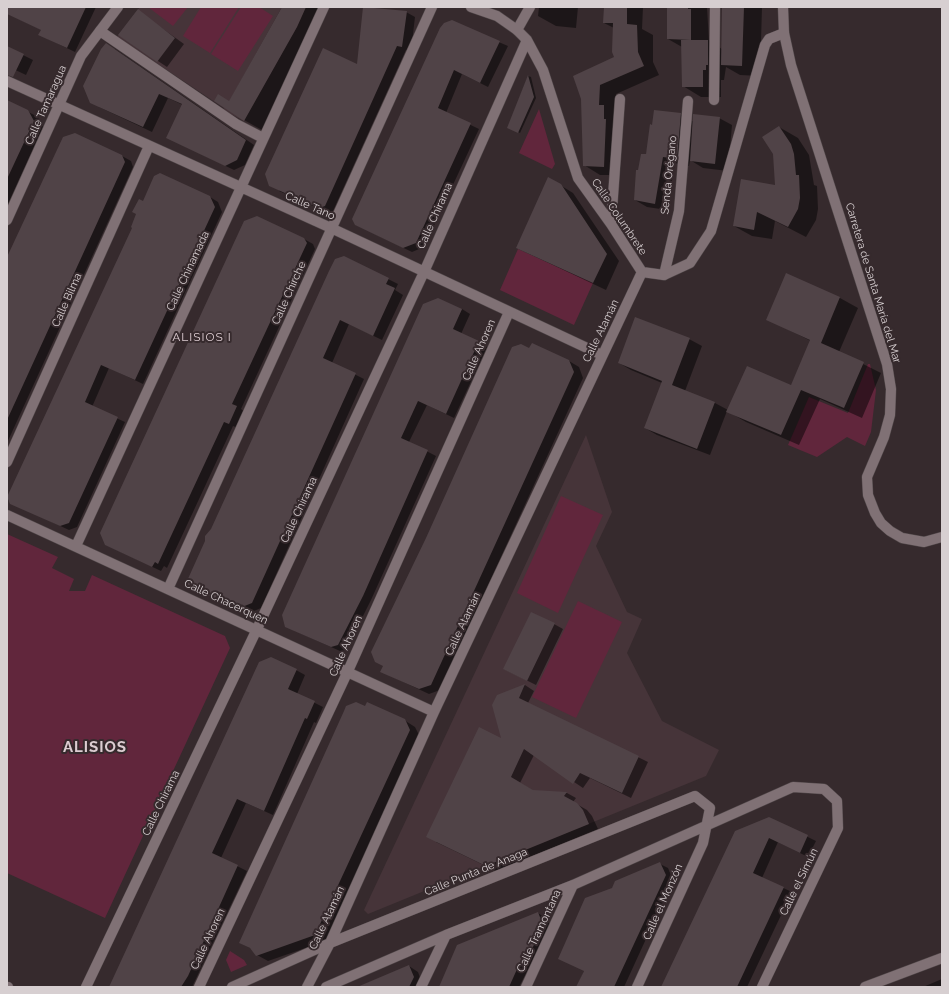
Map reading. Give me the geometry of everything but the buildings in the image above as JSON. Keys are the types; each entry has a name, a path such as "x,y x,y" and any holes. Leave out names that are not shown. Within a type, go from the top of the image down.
{"street":[{"name":"Calle Tamaragua","path":"7,220 82,56 118,7"},
{"name":"Calle Chinamada","path":"76,546 324,7"},
{"name":"Calle Chirche","path":"168,589 432,7"},
{"name":"Calle Columbrete","path":"471,7 497,16 518,30 527,40 543,70 578,178 611,224 642,272 664,276"},
{"path":"518,30 530,7"},
{"path":"714,100 715,7"},
{"name":"Carretera de Santa María del Mar","path":"783,7 784,33 791,65 887,364 890,389 890,415 884,437 867,477 868,495 875,513 881,523 890,531 902,538 924,542 942,537"},
{"path":"100,31 236,124 263,138"},
{"path":"664,276 690,263 711,231 765,45 769,39 784,33"},
{"name":"Calle Chirama","path":"86,987 257,629 424,272 527,40"},
{"name":"Calle Tano","path":"7,81 331,228 602,355"},
{"path":"611,224 620,99"},
{"name":"Senda Orégano","path":"664,276 679,211 688,101"},
{"name":"Calle Bilma","path":"7,462 149,146"},
{"name":"Calle Atamán","path":"307,987 330,943 434,712 642,272"},
{"name":"Calle Ahoren","path":"199,987 348,671 509,312"},
{"name":"Calle Chacerquen","path":"7,515 257,629 434,712"},
{"name":"Calle el Simún","path":"707,825 793,787 824,789 837,801 838,828 762,987"},
{"name":"Calle Punta de Anaga","path":"232,987 330,943 695,796 710,808 707,825"},
{"path":"326,987 446,935 573,885 707,825"},
{"name":"Calle el Monzón","path":"637,987 703,843 707,825"},
{"name":"Calle Tramontana","path":"526,987 573,885"},
{"path":"421,987 446,935"},
{"path":"921,964 942,951"},
{"path":"865,987 921,964 942,958"}],"shaded area":[{"path":"140,7 306,7 297,27 244,121 223,110 224,108 117,37"},
{"path":"148,7 188,7 173,26"},
{"path":"201,7 239,7 210,53 183,36"},
{"path":"241,7 259,7 273,16 238,71 211,54"},
{"path":"539,109 555,164 552,169 519,153"},
{"path":"518,249 593,283 574,325 500,290"},
{"path":"868,364 870,364 876,390 871,432 865,446 847,437 817,457 788,445 809,397 848,413"},
{"path":"586,435 612,512 596,546 627,612 642,619 627,653 662,721 719,750 706,776 368,914 364,910"},
{"path":"561,496 603,515 558,613 517,593"},
{"path":"7,534 58,557 52,568 74,579 69,591 85,591 92,575 225,636 230,648 105,918 7,873"},
{"path":"578,601 622,622 576,718 532,697"},
{"path":"230,951 244,960 247,965 231,972 226,960"}],"district":[{"name":"ALISIOS I","path":"202,337"},
{"name":"ALISIOS","path":"95,747"}]}
